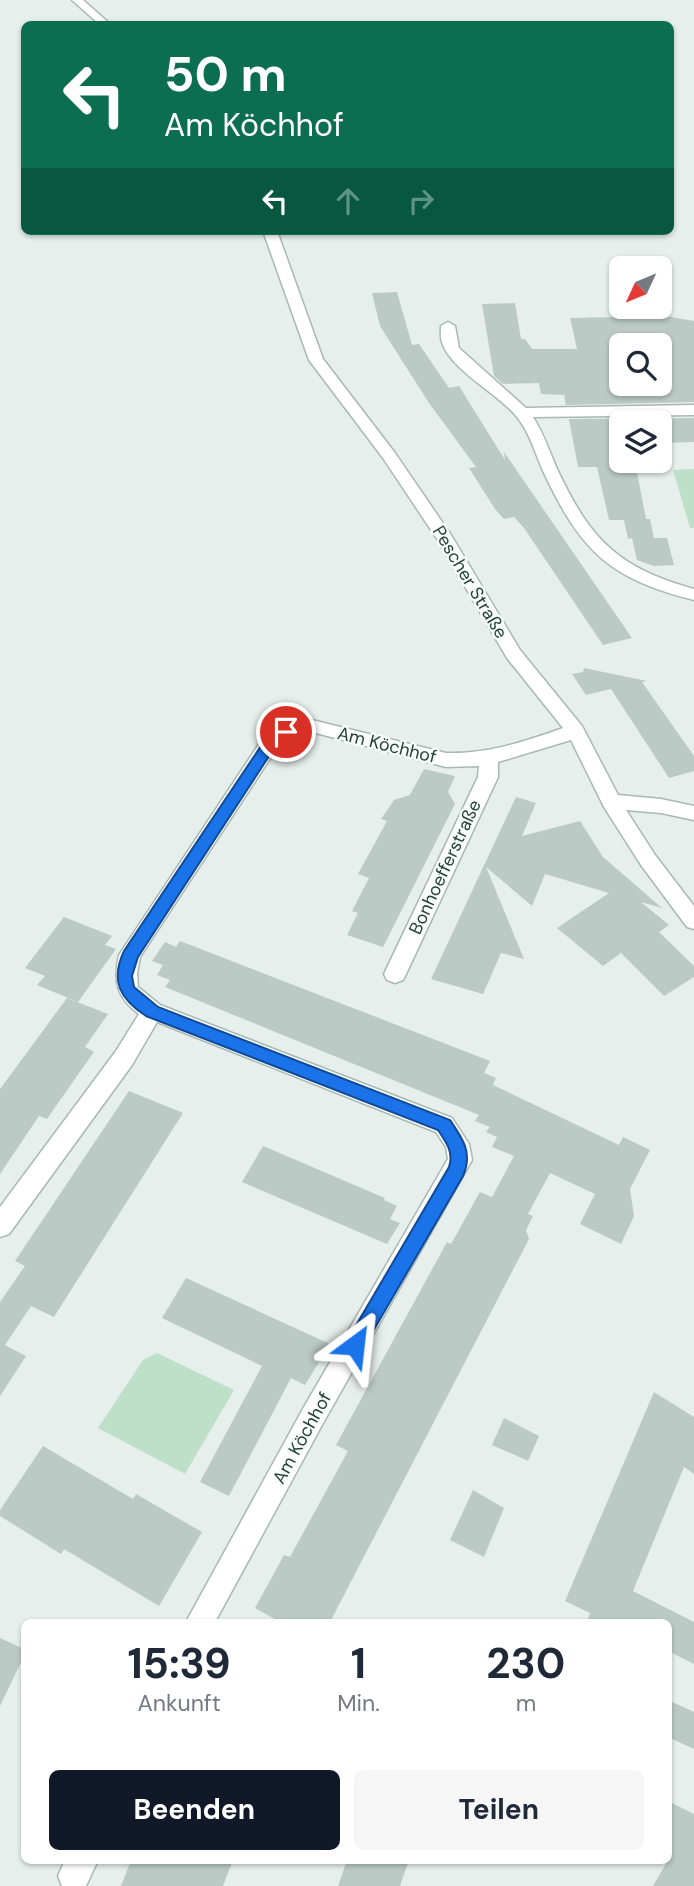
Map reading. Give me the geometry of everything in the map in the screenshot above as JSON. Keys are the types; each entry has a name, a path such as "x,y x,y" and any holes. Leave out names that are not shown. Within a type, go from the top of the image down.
{"street":[{"path":"78,0 102,21"},
{"name":"Pescher Straße","path":"272,235 316,360 389,456 445,539 513,654 575,731 611,802 648,860 694,920"},
{"path":"448,326 449,342 456,355 500,390 537,436 554,480 585,530 606,555 627,570 655,584 694,595"},
{"path":"521,413 694,410"},
{"name":"Am Köchhof","path":"202,1619 313,1416 460,1160 457,1144 444,1125 152,1011 139,1003 126,989 124,976 130,955 268,746 286,732 299,726 312,726 446,761 489,760 575,731"},
{"name":"Bonhoefferstraße","path":"396,974 488,778 489,760"},
{"path":"611,802 661,806 694,813"},
{"path":"0,1226 124,1058 152,1011"}],"green space":[{"path":"694,469 694,528 690,528 673,470"},
{"path":"157,1353 234,1390 185,1474 98,1428 143,1360"}],"building":[{"path":"397,292 412,345 419,344 449,388 459,386 505,460 504,452 632,638 603,645 524,528 514,517 504,519 495,509 469,468 476,467 429,403 380,326 372,293"},
{"path":"515,303 521,339 525,339 532,349 577,349 570,318 672,317 694,321 694,402 566,405 564,395 541,394 539,383 503,384 494,376 482,304"},
{"path":"672,418 694,418 694,442 672,443"},
{"path":"569,419 609,419 609,473 637,473 646,519 650,519 654,538 667,538 674,565 654,566 637,560 624,520 609,520 597,467 578,467"},
{"path":"584,668 647,681 642,682 694,756 694,771 669,778 611,689 586,695 572,674 583,672"},
{"path":"424,769 455,776 448,792 455,804 383,947 347,935 358,913 352,911 369,878 358,874 387,821 381,819 394,800 410,795"},
{"path":"516,797 536,803 522,836 580,821 603,857 662,908 641,902 669,925 659,932 694,966 694,977 664,996 621,953 603,966 557,928 609,893 545,874 532,906 486,867 524,959 501,953 483,994 431,979"},
{"path":"64,917 112,936 105,945 116,949 78,1002 37,985 45,976 25,968"},
{"path":"180,941 490,1061 484,1073 496,1078 493,1085 619,1145 623,1137 650,1150 630,1189 634,1216 621,1244 580,1224 595,1194 550,1173 528,1214 533,1216 526,1230 529,1239 332,1619 275,1619 255,1608 284,1555 290,1557 348,1451 336,1445 447,1242 451,1244 480,1192 492,1197 514,1156 492,1147 497,1137 486,1132 490,1127 475,1121 479,1115 165,987 170,980 157,975 163,965 152,961 165,942 176,947"},
{"path":"67,998 108,1014 85,1047 94,1052 47,1119 39,1116 0,1174 0,1089"},
{"path":"129,1091 183,1113 54,1317 31,1306 5,1345 26,1356 0,1396 0,1302 25,1266 15,1261"},
{"path":"263,1146 385,1198 384,1200 397,1206 390,1219 400,1223 387,1244 242,1182"},
{"path":"186,1278 330,1344 305,1385 291,1378 229,1496 200,1482 262,1366 162,1318"},
{"path":"654,1392 694,1417 694,1474 684,1467 633,1591 694,1622 694,1664 672,1653 672,1619 588,1619 590,1613 565,1601"},
{"path":"504,1418 539,1436 528,1461 492,1445"},
{"path":"43,1446 133,1499 136,1494 202,1532 159,1606 64,1549 61,1554 0,1516 0,1510"},
{"path":"473,1490 504,1508 484,1557 450,1540"},
{"path":"0,1638 21,1648 21,1662 0,1706"},
{"path":"672,1702 694,1712 694,1749 672,1739"},
{"path":"672,1803 694,1814 694,1886 653,1886 666,1864 672,1864"},
{"path":"129,1864 231,1864 223,1886 121,1886"},
{"path":"346,1864 408,1864 400,1886 338,1886"}],"route":[{"path":"286,732 268,746 130,955 124,976 126,989 139,1003 152,1011 444,1125 457,1144 460,1160 456,1170 355,1345"}]}
